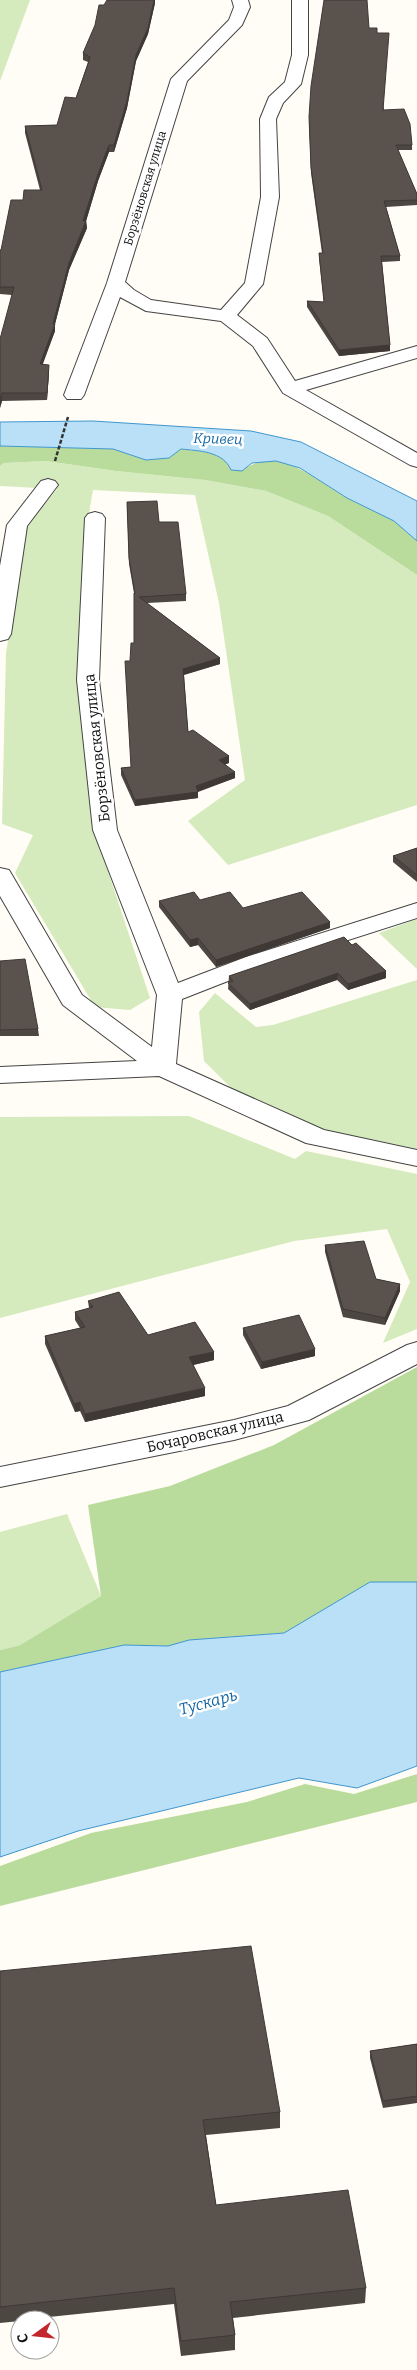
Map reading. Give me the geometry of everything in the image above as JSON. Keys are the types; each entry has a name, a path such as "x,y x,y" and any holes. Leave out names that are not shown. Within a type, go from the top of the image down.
{"street":[{"name":"Борзёновская улица","path":"74,395 116,283 179,79 236,22 242,7 240,0"},
{"path":"226,316 254,284 270,198 268,119 275,101 293,84 300,55 300,0"},
{"path":"116,283 127,294 146,305 226,316 260,342 290,389 417,461"},
{"path":"290,389 417,352"},
{"path":"0,634 17,525 48,485"},
{"name":"Борзёновская улица","path":"95,518 88,680 105,830 170,995 163,1068"},
{"path":"0,875 72,1000 163,1068 316,1137 417,1158"},
{"path":"170,995 255,962 417,910"},
{"path":"0,1075 163,1068"},
{"name":"Бочаровская улица","path":"0,1477 234,1430 298,1413 417,1352"}],"path":[{"path":"48,485 74,395"}],"green space":[{"path":"0,0 30,0 0,81"},
{"path":"0,446 113,449 146,460 169,458 181,449 213,453 242,471 256,463 269,461 283,463 311,475 349,499 397,523 417,541 417,575 328,516 266,491 205,480 116,471 46,461 4,463 0,466"},
{"path":"46,461 116,471 205,480 266,491 328,516 417,575 417,805 228,865 188,821 245,780 219,603 195,495 93,490 87,525 78,644 81,714 95,832 150,998 130,1010 95,1007 15,873 33,835 2,824 6,653 27,526 57,489 0,486 0,466 4,463"},
{"path":"417,919 417,969 379,933"},
{"path":"417,980 417,1150 323,1131 234,1091 204,1061 199,1012 215,993 256,1027 273,1025"},
{"path":"189,1116 295,1159 306,1151 417,1174 417,1329 383,1343 410,1282 387,1229 294,1241 0,1318 0,1117"},
{"path":"417,1367 417,1582 370,1582 284,1633 189,1640 168,1646 124,1645 0,1672 0,1650 20,1645 101,1596 88,1505 170,1486 274,1445"},
{"path":"67,1514 101,1596 20,1645 0,1650 0,1532"},
{"path":"417,1774 417,1802 0,1906 0,1866 91,1833 247,1802 305,1784 354,1794"}],"water":[{"name":"Кривец","path":"93,421 251,431 301,442 417,501 417,541 394,521 347,498 300,468 276,461 252,463 242,471 231,470 222,459 210,453 181,449 169,458 146,460 113,449 0,446 0,422"},
{"name":"Тускарь","path":"370,1582 417,1582 417,1766 357,1788 299,1778 78,1831 0,1857 0,1672 124,1645 168,1646 189,1640 284,1633"}],"building":[{"path":"107,0 154,0 148,28 136,55 127,101 114,145 109,145 98,174 83,221 86,221 69,263 53,324 55,324 40,364 49,365 47,393 2,393 0,400 0,339 14,287 0,287 0,250 11,200 23,200 24,190 42,190 25,126 57,125 65,97 76,98 90,57 83,53 95,25 99,5 104,5"},
{"path":"324,0 367,0 369,28 377,28 377,33 389,33 383,110 404,109 410,124 412,145 396,145 417,194 417,200 384,201 400,256 381,256 390,345 339,350 307,301 324,302 319,253 323,253 311,167 309,117 311,86"},
{"path":"157,501 159,522 178,522 186,594 139,597 220,658 183,669 188,732 193,730 229,756 219,760 235,772 196,786 198,792 135,800 121,768 131,767 125,661 130,661 131,643 134,643 135,594 129,558 127,502"},
{"path":"417,848 417,875 393,856"},
{"path":"194,892 200,900 230,892 243,908 302,892 330,922 216,960 198,938 190,940 159,901"},
{"path":"344,937 352,945 356,943 386,971 348,984 338,973 250,1004 228,983 233,981 229,976"},
{"path":"25,959 38,1029 0,1030 0,961"},
{"path":"364,1241 376,1279 400,1284 385,1318 343,1309 325,1245"},
{"path":"119,1292 148,1335 195,1322 214,1352 189,1357 205,1388 85,1414 80,1402 74,1404 45,1336 85,1327 75,1312 93,1307 88,1301"},
{"path":"299,1315 315,1349 262,1362 243,1328"},
{"path":"251,1946 280,2112 203,2120 216,2205 348,2190 366,2288 230,2302 235,2335 181,2341 174,2288 0,2307 0,1971"},
{"path":"417,2044 417,2096 383,2101 370,2051"}]}
